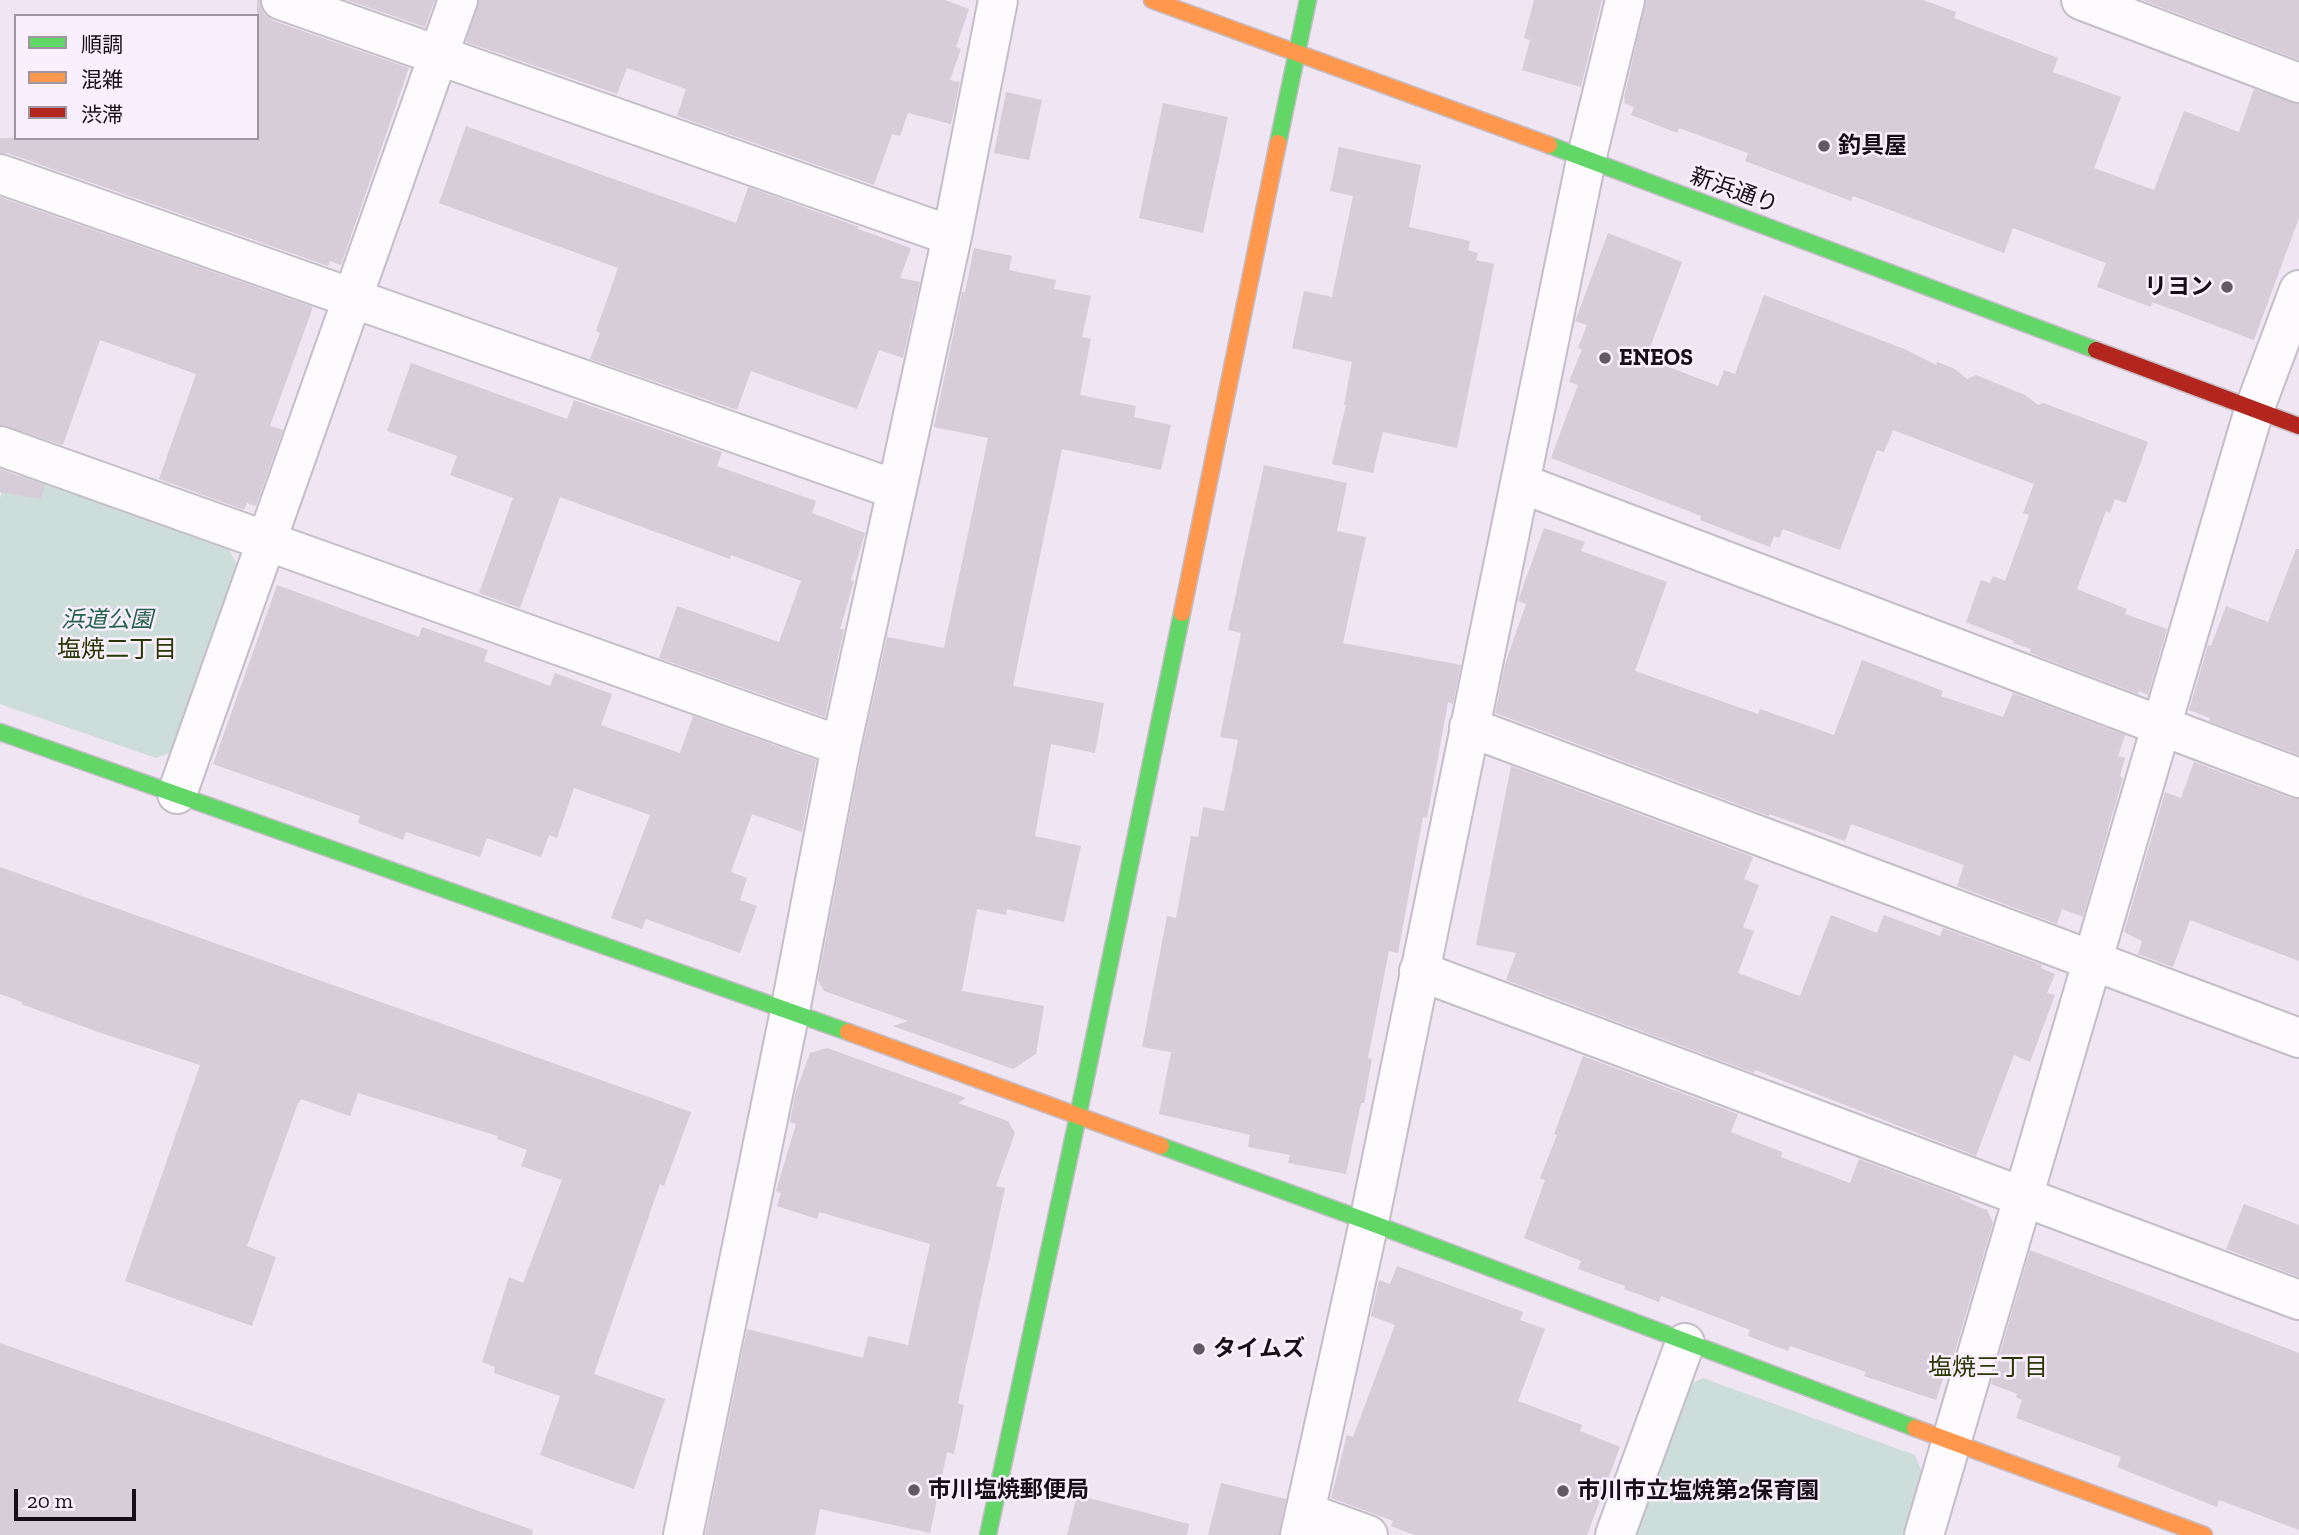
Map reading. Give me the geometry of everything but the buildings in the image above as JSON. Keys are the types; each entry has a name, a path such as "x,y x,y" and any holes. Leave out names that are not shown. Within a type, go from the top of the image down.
{"street":[{"path":"281,0 952,236"},
{"path":"177,794 458,0"},
{"path":"683,1535 841,746 952,236 998,0"},
{"name":"新浜通り","path":"1152,0 1297,51 2299,426"},
{"path":"988,1535 1078,1116 1308,0"},
{"path":"1368,1535 1303,1523 1368,1222 1586,160 1625,0"},
{"path":"2081,0 2299,83"},
{"path":"0,174 897,490"},
{"path":"1924,1535 2255,410 2299,290"},
{"path":"2,454 265,541 841,746"},
{"path":"1520,483 2299,778"},
{"path":"1469,727 2299,1038"},
{"path":"0,732 790,1011 1368,1222 1685,1343 2204,1535"},
{"path":"1419,971 2299,1300"},
{"path":"1615,1535 1685,1343"}],"green space":[{"name":"浜道公園","path":"23,475 229,550 238,566 173,751 156,758 0,704 0,498 5,483"},
{"path":"1703,1378 1915,1455 1924,1478 1907,1535 1630,1535 1684,1387"}],"traffic: fast":[{"path":"1278,143 1308,0"},
{"path":"1549,145 2096,350"},
{"path":"988,1535 1182,613"},
{"path":"0,732 848,1032"},
{"path":"1161,1146 1915,1428"}],"traffic: slow":[{"path":"1152,0 1549,145"},
{"path":"1182,613 1278,143"},
{"path":"848,1032 1161,1146"},
{"path":"1915,1428 2204,1535"}],"traffic: jam":[{"path":"2096,350 2299,426"}],"place":[{"name":"釣具屋","path":"1824,146"},
{"name":"リヨン","path":"2227,287"},
{"name":"ENEOS","path":"1605,358"},
{"name":"タイムズ","path":"1199,1349"},
{"name":"市川塩焼郵便局","path":"914,1490"},
{"name":"市川市立塩焼第2保育園","path":"1563,1491"}],"district":[{"name":"塩焼二丁目","path":"117,650"},
{"name":"塩焼三丁目","path":"1988,1368"}]}
